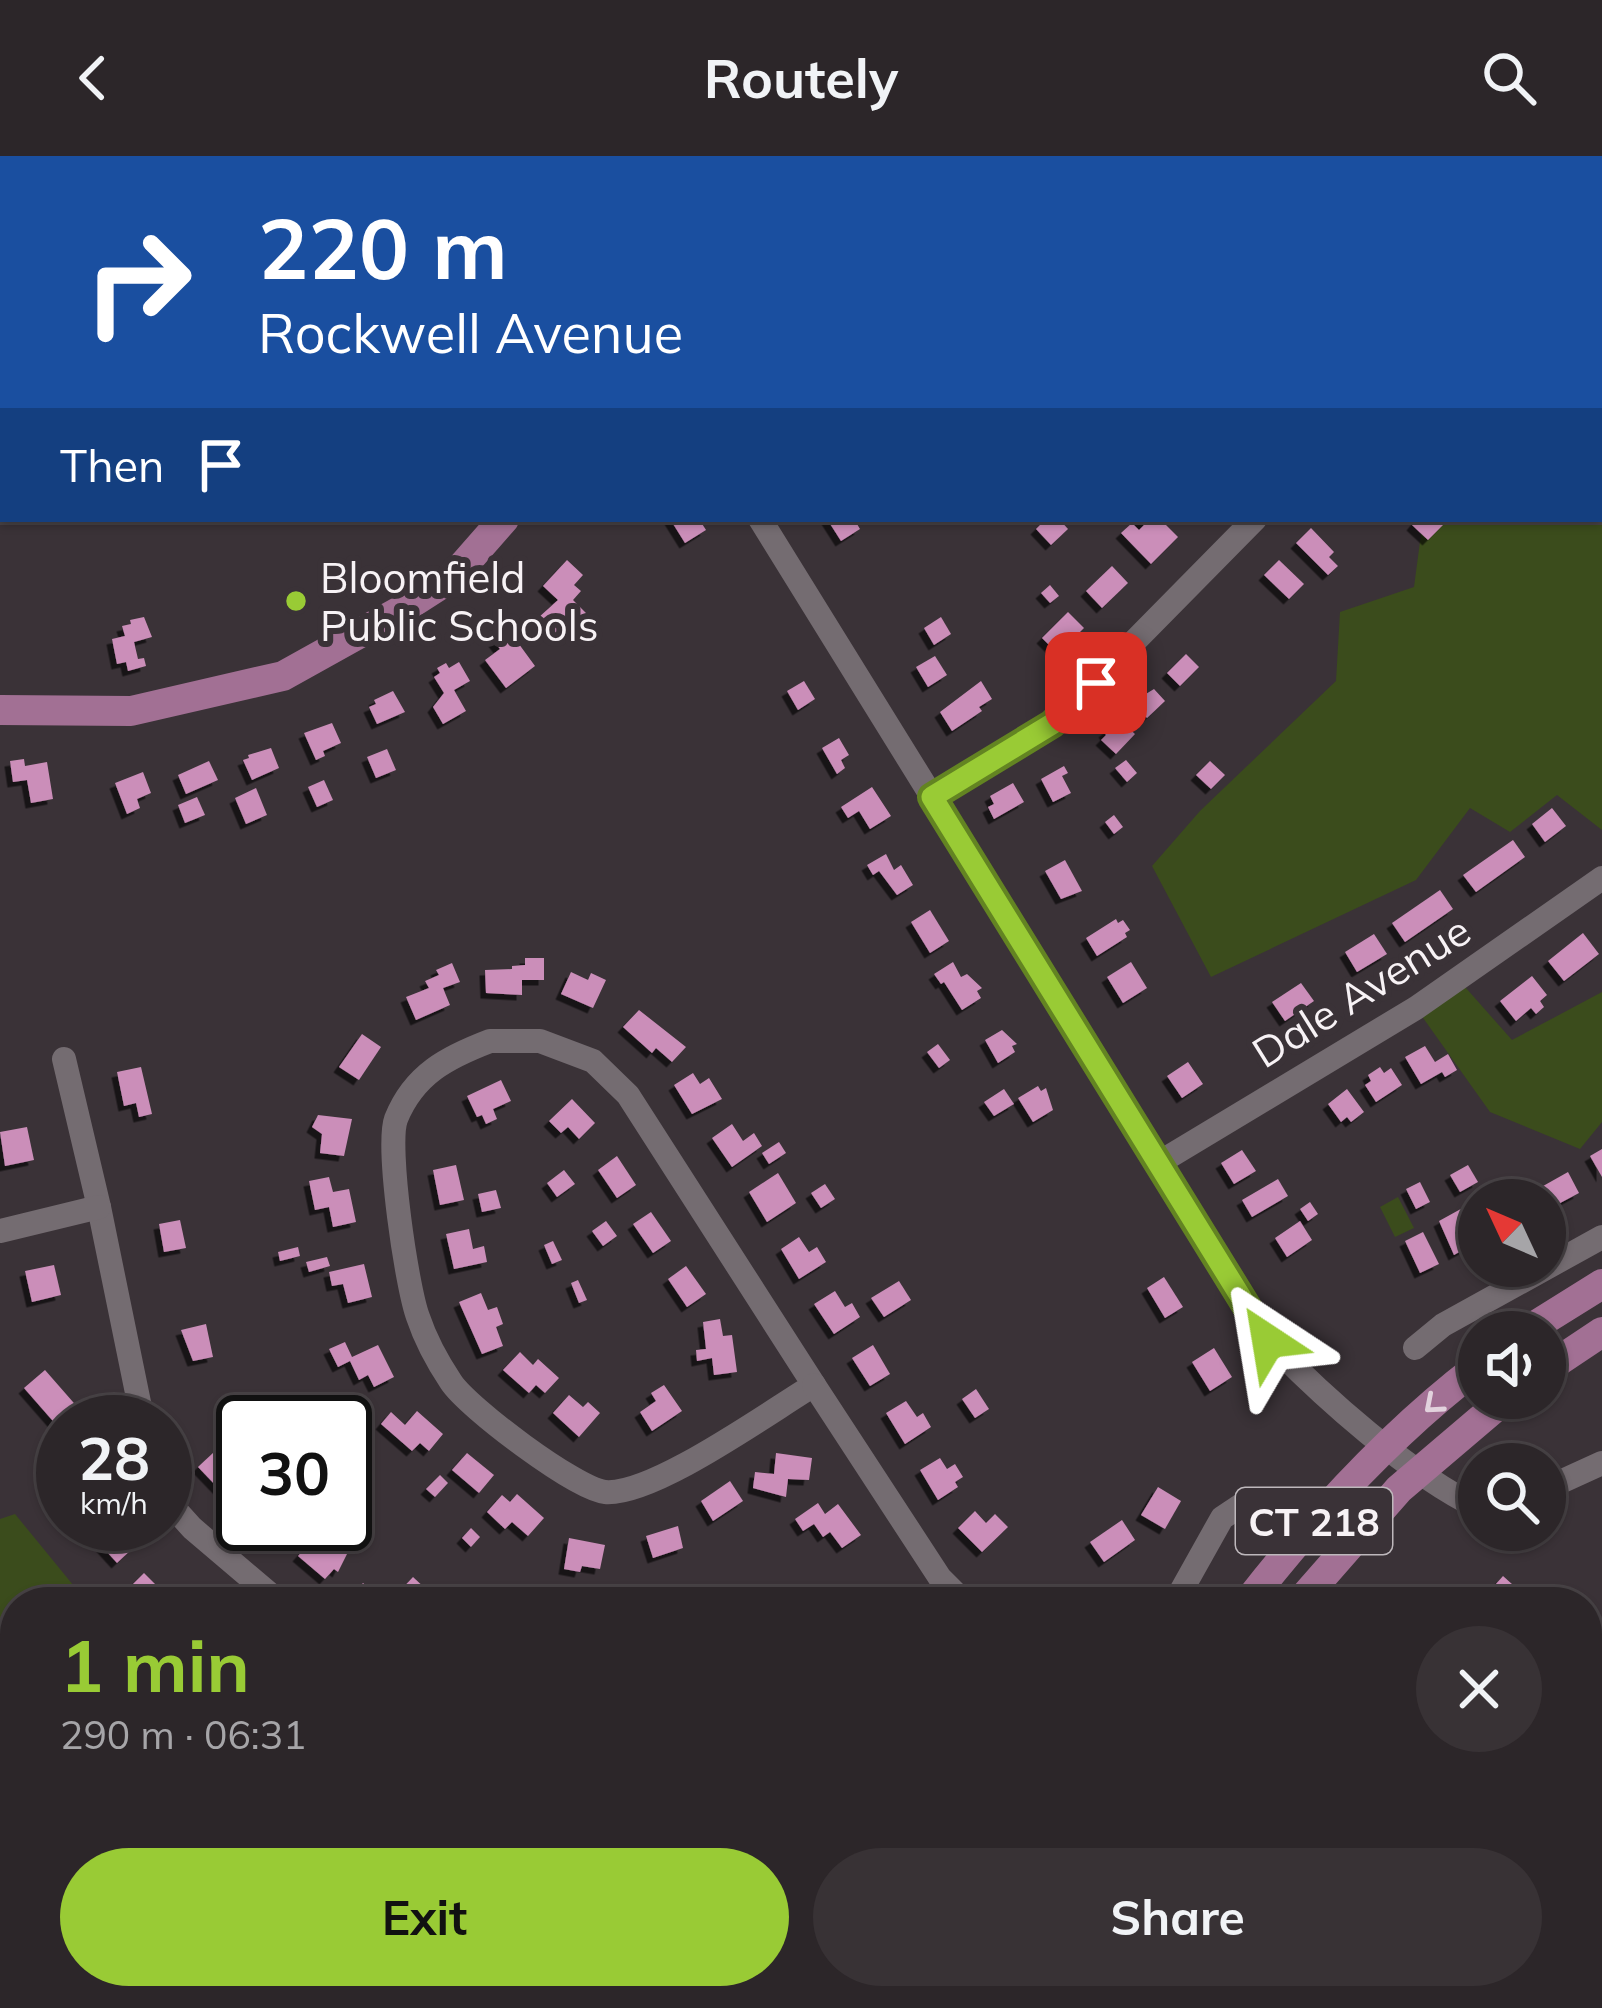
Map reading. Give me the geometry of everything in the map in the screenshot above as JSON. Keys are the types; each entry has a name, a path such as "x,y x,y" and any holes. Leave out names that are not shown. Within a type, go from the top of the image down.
{"main road":[{"path":"0,710 131,711 284,676 454,576 501,522"},
{"path":"1559,1311 1602,1284"},
{"path":"1566,1356 1602,1332"},
{"name":"CT 218","path":"1260,1587 1324,1509 1458,1384"},
{"name":"CT 218","path":"1313,1587 1387,1501 1481,1419"}],"street":[{"path":"762,522 1268,1341 1308,1382 1387,1446 1458,1494"},
{"path":"932,797 1052,724 1252,522"},
{"name":"Dale Avenue","path":"1157,1164 1416,1008 1602,878"},
{"path":"814,1385 644,1487 604,1492 562,1475 453,1386 417,1316 392,1164 395,1122 416,1085 443,1059 490,1041 541,1041 593,1061 628,1095 949,1587"},
{"path":"64,1059 137,1395"},
{"path":"0,1231 99,1207"},
{"path":"1414,1348 1456,1317 1602,1237"},
{"path":"1566,1480 1602,1463"},
{"path":"1183,1587 1222,1518 1249,1499"},
{"path":"192,1528 261,1587"}],"green space":[{"path":"1423,522 1602,522 1602,830 1557,795 1510,832 1470,808 1416,880 1211,977 1152,866 1200,811 1336,681 1340,612 1414,587"},
{"path":"1458,979 1512,1040 1602,992 1602,1122 1580,1149 1490,1112 1416,1008"},
{"path":"1398,1197 1414,1228 1395,1237 1380,1207"},
{"path":"15,1514 36,1540 36,1551 45,1551 75,1587 0,1587 0,1519"}],"building":[{"path":"672,522 701,522 706,530 685,543"},
{"path":"829,522 856,522 860,529 841,541"},
{"path":"1043,522 1062,522 1068,529 1051,545 1036,529"},
{"path":"1141,522 1163,522 1178,537 1151,564 1121,533 1132,523 1139,530 1144,525"},
{"path":"1414,522 1445,523 1428,540 1412,525"},
{"path":"1311,528 1334,552 1329,557 1338,566 1328,575 1296,543"},
{"path":"567,560 583,575 574,585 581,591 573,600 586,613 577,623 571,617 556,634 538,618 558,600 543,586"},
{"path":"1279,560 1304,584 1289,599 1264,575"},
{"path":"1112,566 1128,583 1102,608 1086,591"},
{"path":"1050,585 1059,596 1050,603 1041,593"},
{"path":"1068,612 1084,628 1058,654 1042,638"},
{"path":"510,616 524,634 516,640 535,666 506,688 485,660 500,649 490,636 496,631 493,628"},
{"path":"144,617 152,637 134,642 138,659 144,658 146,666 128,671 126,662 117,664 112,639 125,636 122,626 131,624 130,620"},
{"path":"941,617 951,634 934,645 924,628"},
{"path":"1186,654 1199,667 1180,686 1167,673"},
{"path":"935,656 947,675 928,687 916,667"},
{"path":"459,662 470,681 454,690 466,711 443,724 433,707 444,693 434,677 440,673 437,668"},
{"path":"804,681 815,699 798,710 787,691"},
{"path":"981,681 992,699 952,731 940,712"},
{"path":"1154,689 1165,701 1147,718 1136,700"},
{"path":"393,691 405,712 377,724 369,707"},
{"path":"1120,720 1135,734 1116,754 1101,740"},
{"path":"332,723 341,743 316,760 304,733"},
{"path":"839,738 849,755 841,760 845,768 837,774 822,748"},
{"path":"271,748 279,768 252,780 243,760"},
{"path":"387,749 396,770 376,778 367,757"},
{"path":"24,759 25,766 47,762 53,799 31,803 27,780 13,782 10,761"},
{"path":"1126,760 1137,773 1127,782 1115,768"},
{"path":"209,761 218,780 186,794 178,775"},
{"path":"1210,761 1225,775 1211,789 1196,775"},
{"path":"1064,766 1068,773 1062,776 1071,793 1053,802 1041,779"},
{"path":"143,772 151,793 137,799 140,808 127,814 115,783"},
{"path":"324,780 333,800 317,807 308,787"},
{"path":"1013,783 1024,802 994,819 988,807 994,804 990,796"},
{"path":"872,787 891,816 870,829 859,811 848,818 841,807"},
{"path":"256,788 267,815 246,824 235,798"},
{"path":"197,797 205,815 185,823 178,805"},
{"path":"1552,808 1566,826 1545,842 1532,824"},
{"path":"1114,815 1123,827 1114,834 1105,822"},
{"path":"1513,840 1525,857 1476,892 1463,875"},
{"path":"886,854 894,870 901,865 913,885 897,895 879,871 873,875 867,865"},
{"path":"1065,860 1082,891 1061,899 1045,871"},
{"path":"1440,890 1453,909 1405,942 1392,923"},
{"path":"930,910 949,941 930,953 911,922"},
{"path":"1116,919 1130,930 1127,937 1097,956 1086,938"},
{"path":"1583,933 1599,954 1564,981 1548,961"},
{"path":"1374,934 1387,954 1357,972 1345,952"},
{"path":"525,958 544,958 544,980 522,980 522,995 486,993 485,970 512,969 525,965"},
{"path":"953,962 961,977 967,974 982,988 977,991 981,998 962,1010 934,974"},
{"path":"1131,962 1147,988 1123,1003 1107,977"},
{"path":"452,963 460,982 443,988 450,1005 416,1020 406,997 429,988 425,981"},
{"path":"571,972 588,980 591,973 606,980 593,1008 561,994"},
{"path":"1532,976 1547,995 1540,1001 1544,1007 1536,1014 1531,1008 1516,1021 1500,1001"},
{"path":"1301,983 1314,1001 1285,1021 1272,1002"},
{"path":"639,1010 686,1047 672,1062 656,1048 652,1053 623,1027"},
{"path":"1002,1030 1017,1044 1012,1046 1015,1052 998,1063 985,1040"},
{"path":"362,1034 381,1047 359,1080 339,1067"},
{"path":"938,1044 950,1060 939,1068 927,1052"},
{"path":"1425,1046 1435,1062 1448,1054 1457,1070 1421,1084 1405,1057"},
{"path":"1188,1062 1203,1084 1182,1098 1167,1076"},
{"path":"141,1067 152,1114 139,1117 136,1103 124,1106 117,1072"},
{"path":"1380,1067 1384,1073 1391,1068 1402,1085 1376,1102 1365,1085 1371,1081 1368,1075"},
{"path":"693,1073 700,1084 709,1078 722,1099 692,1114 674,1085"},
{"path":"501,1080 511,1101 493,1109 497,1119 486,1124 467,1096"},
{"path":"1038,1086 1041,1091 1046,1088 1053,1110 1033,1122 1018,1098"},
{"path":"1004,1089 1014,1104 994,1116 984,1102"},
{"path":"1347,1089 1364,1112 1351,1122 1347,1117 1341,1122 1328,1104"},
{"path":"572,1099 595,1123 579,1139 568,1127 561,1133 549,1121"},
{"path":"318,1115 352,1119 344,1156 320,1153 322,1134 312,1127"},
{"path":"732,1124 743,1141 754,1133 762,1146 732,1167 712,1138"},
{"path":"27,1127 34,1160 5,1166 0,1132"},
{"path":"779,1142 786,1153 769,1164 762,1153"},
{"path":"1602,1149 1602,1177 1590,1156"},
{"path":"1242,1150 1256,1171 1234,1184 1221,1163"},
{"path":"617,1156 636,1185 617,1198 598,1170"},
{"path":"456,1165 464,1200 440,1205 433,1170"},
{"path":"1468,1165 1476,1179 1458,1179 1458,1189 1450,1175"},
{"path":"564,1170 575,1184 557,1197 547,1183"},
{"path":"1568,1172 1579,1193 1566,1200 1566,1179 1556,1179"},
{"path":"778,1173 796,1203 767,1222 749,1192"},
{"path":"329,1177 333,1192 349,1189 356,1222 333,1227 329,1207 315,1210 309,1181"},
{"path":"1278,1179 1288,1196 1252,1217 1242,1200"},
{"path":"1420,1182 1430,1202 1416,1209 1406,1189"},
{"path":"825,1184 835,1199 821,1208 811,1193"},
{"path":"496,1190 501,1208 482,1212 478,1194"},
{"path":"1310,1202 1318,1214 1308,1221 1300,1209"},
{"path":"1458,1211 1458,1253 1454,1255 1439,1221"},
{"path":"651,1212 671,1241 653,1253 633,1224"},
{"path":"180,1220 186,1248 164,1252 159,1224"},
{"path":"606,1221 617,1236 603,1246 592,1231"},
{"path":"1300,1221 1312,1240 1287,1257 1275,1238"},
{"path":"469,1229 473,1249 484,1246 487,1262 454,1269 446,1234"},
{"path":"1423,1232 1439,1264 1420,1273 1405,1241"},
{"path":"799,1237 809,1252 817,1247 826,1262 799,1279 781,1249"},
{"path":"553,1241 562,1260 552,1264 544,1245"},
{"path":"298,1247 300,1256 280,1261 278,1252"},
{"path":"327,1257 330,1266 309,1272 306,1262"},
{"path":"364,1264 372,1297 348,1303 343,1284 332,1286 329,1272"},
{"path":"54,1265 61,1295 32,1302 25,1271"},
{"path":"686,1266 706,1294 687,1307 668,1279"},
{"path":"1164,1277 1183,1307 1165,1318 1147,1288"},
{"path":"578,1280 587,1300 579,1303 571,1283"},
{"path":"899,1281 911,1300 884,1317 871,1298"},
{"path":"835,1291 845,1307 852,1303 860,1317 834,1334 814,1304"},
{"path":"481,1293 488,1310 497,1307 503,1324 496,1327 503,1346 482,1354 459,1302"},
{"path":"720,1319 723,1336 732,1335 737,1372 714,1375 712,1358 697,1361 696,1350 706,1349 703,1322"},
{"path":"206,1324 213,1357 193,1361 181,1330"},
{"path":"345,1342 352,1357 378,1345 394,1377 374,1387 368,1375 359,1380 350,1361 338,1367 329,1349"},
{"path":"873,1345 890,1374 870,1386 852,1358"},
{"path":"1214,1348 1232,1377 1210,1391 1192,1362"},
{"path":"520,1352 533,1365 538,1359 559,1378 545,1393 536,1385 529,1393 503,1370"},
{"path":"45,1370 67,1395 36,1395 36,1402 24,1388"},
{"path":"664,1385 682,1411 652,1431 640,1412 656,1401 651,1393"},
{"path":"976,1389 989,1409 975,1418 962,1399"},
{"path":"569,1395 600,1413 579,1437 553,1413"},
{"path":"906,1401 917,1417 923,1413 931,1427 905,1444 886,1413"},
{"path":"417,1411 443,1434 429,1451 420,1443 412,1451 381,1424 391,1412 405,1425"},
{"path":"214,1452 216,1486 198,1467"},
{"path":"467,1453 494,1475 479,1493 452,1470"},
{"path":"776,1453 812,1458 809,1480 788,1479 786,1497 753,1488 755,1472 774,1474"},
{"path":"940,1458 947,1469 955,1464 963,1477 955,1482 958,1487 938,1500 920,1470"},
{"path":"440,1475 448,1483 435,1497 426,1489"},
{"path":"730,1481 743,1501 713,1521 701,1501"},
{"path":"1158,1487 1181,1501 1165,1529 1141,1515"},
{"path":"517,1494 544,1518 528,1536 512,1522 505,1529 487,1512 502,1495 510,1502"},
{"path":"818,1503 825,1514 838,1504 861,1535 842,1548 830,1532 823,1537 814,1524 803,1531 795,1519"},
{"path":"975,1511 986,1523 995,1514 1008,1527 982,1552 958,1528"},
{"path":"1122,1520 1135,1540 1104,1562 1090,1542"},
{"path":"678,1526 683,1548 653,1558 646,1536"},
{"path":"471,1528 480,1537 471,1547 462,1538"},
{"path":"569,1538 605,1545 600,1569 564,1569"},
{"path":"106,1551 130,1551 117,1563"},
{"path":"302,1551 347,1554 338,1572 334,1569 325,1579 298,1556"},
{"path":"144,1573 157,1586 132,1587"},
{"path":"1503,1576 1515,1587 1493,1587"},
{"path":"413,1577 424,1587 404,1587"}],"place":[{"name":"Bloomfield Public Schools","path":"296,601"}],"route":[{"path":"1096,683 1052,724 932,797 1268,1341"}]}
